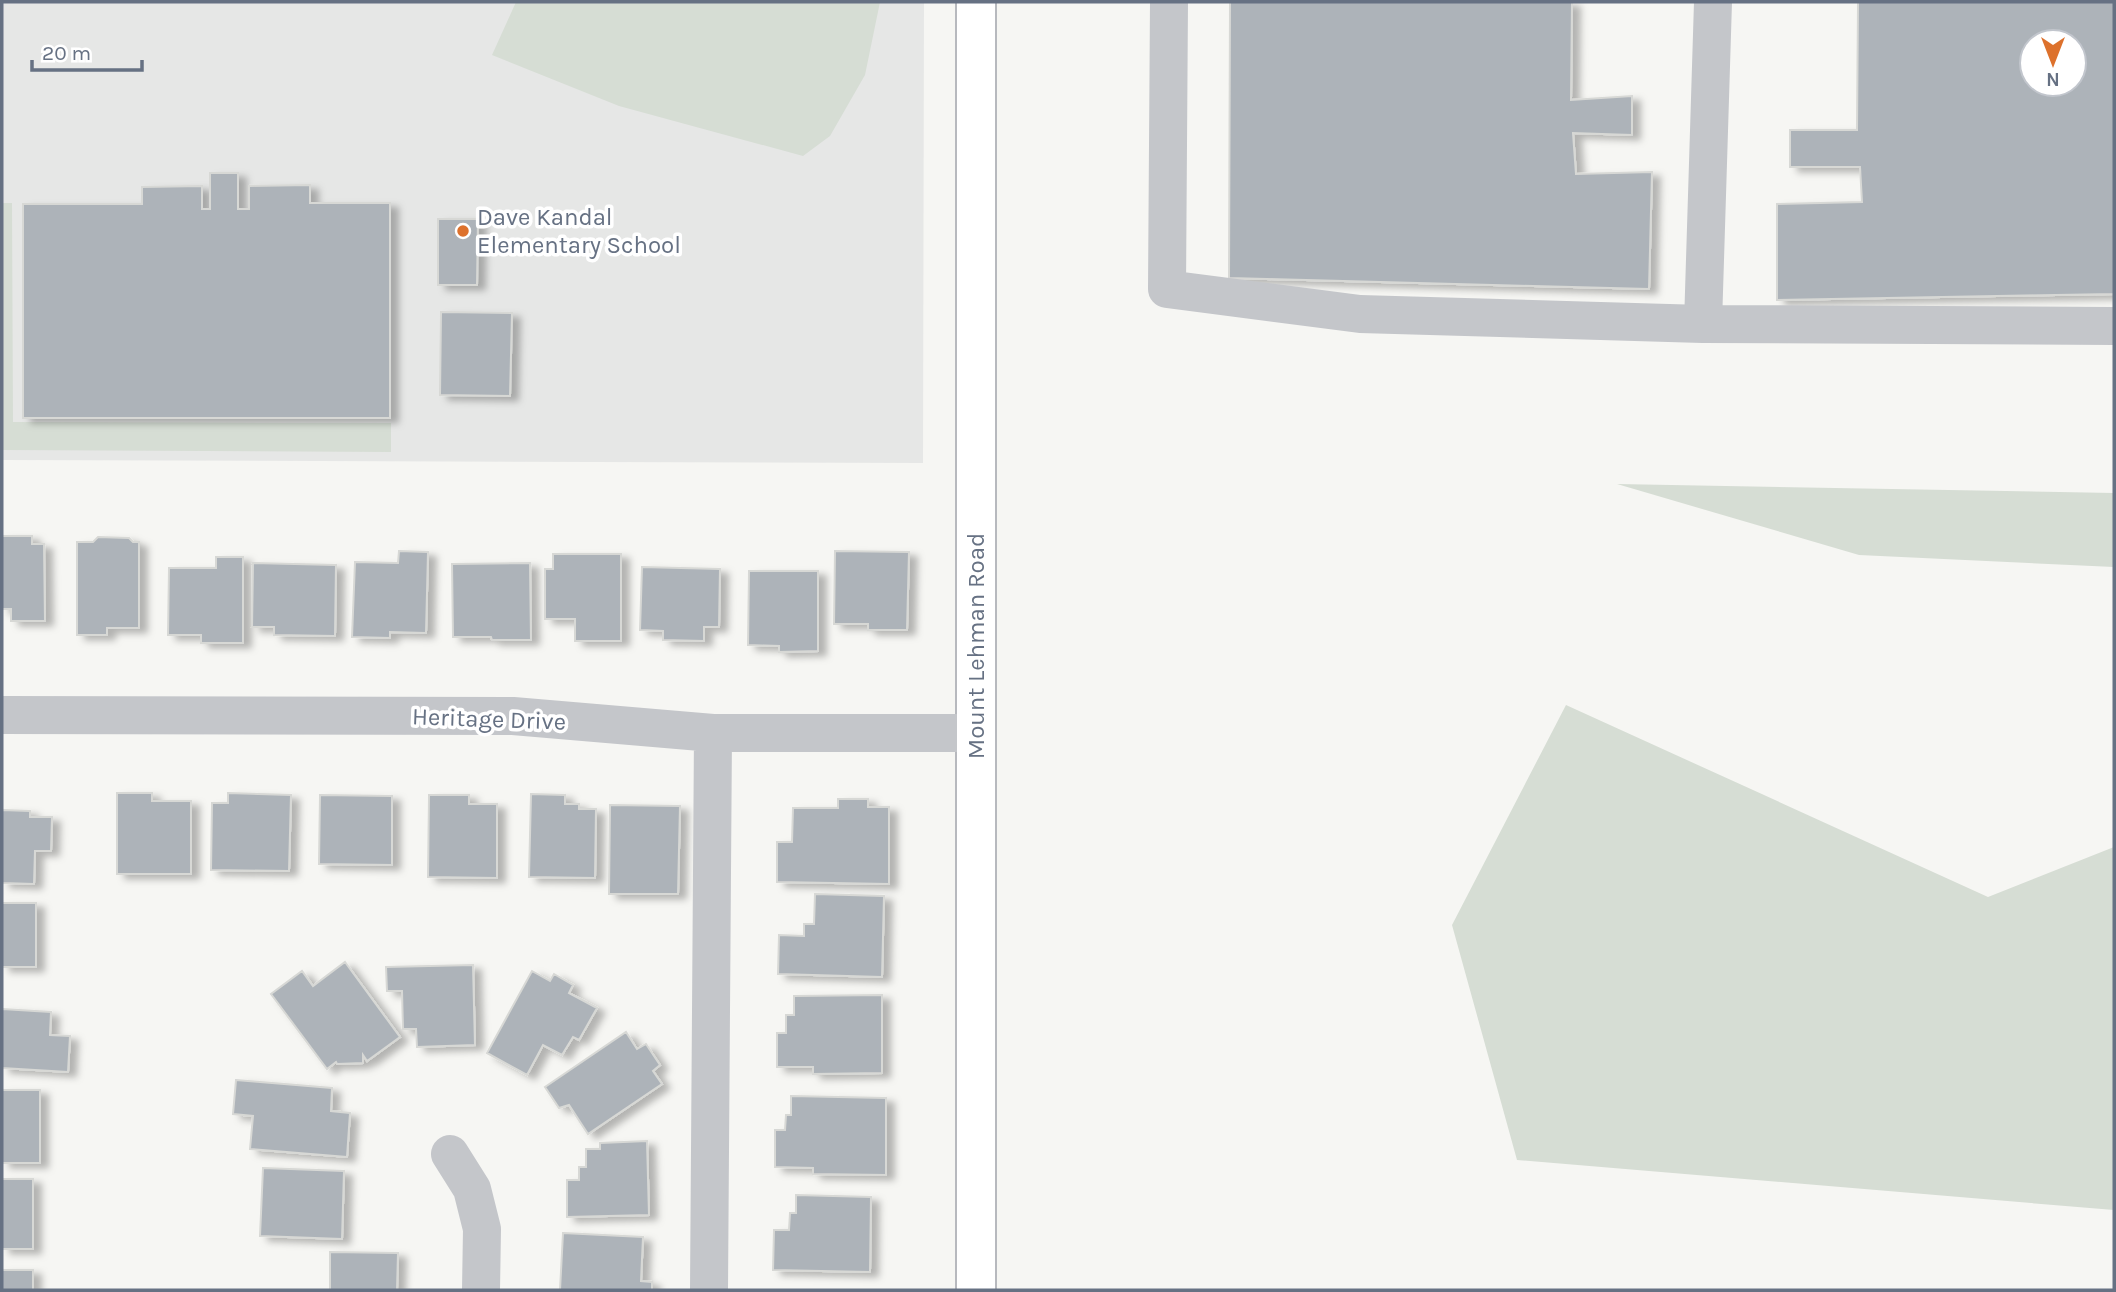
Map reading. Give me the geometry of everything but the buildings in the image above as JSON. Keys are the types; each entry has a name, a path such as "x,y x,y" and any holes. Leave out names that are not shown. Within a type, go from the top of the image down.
{"main road":[{"name":"Mount Lehman Road","path":"976,2 976,1290"}],"street":[{"path":"1169,2 1167,289 1360,314 1703,324 2114,326"},
{"path":"1703,324 1713,2"},
{"name":"Heritage Drive","path":"2,715 513,716 713,733 975,733"},
{"path":"709,1290 713,733"},
{"path":"450,1154 472,1189 482,1229 481,1290"}],"shaded area":[{"name":"Dave Kandal Elementary School","path":"2,2 924,2 923,463 2,460"},
{"path":"516,2 880,2 865,75 830,136 803,156 619,106 492,55"},
{"path":"2,203 12,203 13,422 391,423 391,452 2,450"},
{"path":"1617,484 2114,493 2114,567 1859,555"},
{"path":"1566,705 1988,897 2114,847 2114,1210 1517,1160 1452,925"}],"place":[{"name":"Dave Kandal Elementary School","path":"463,231"}]}
